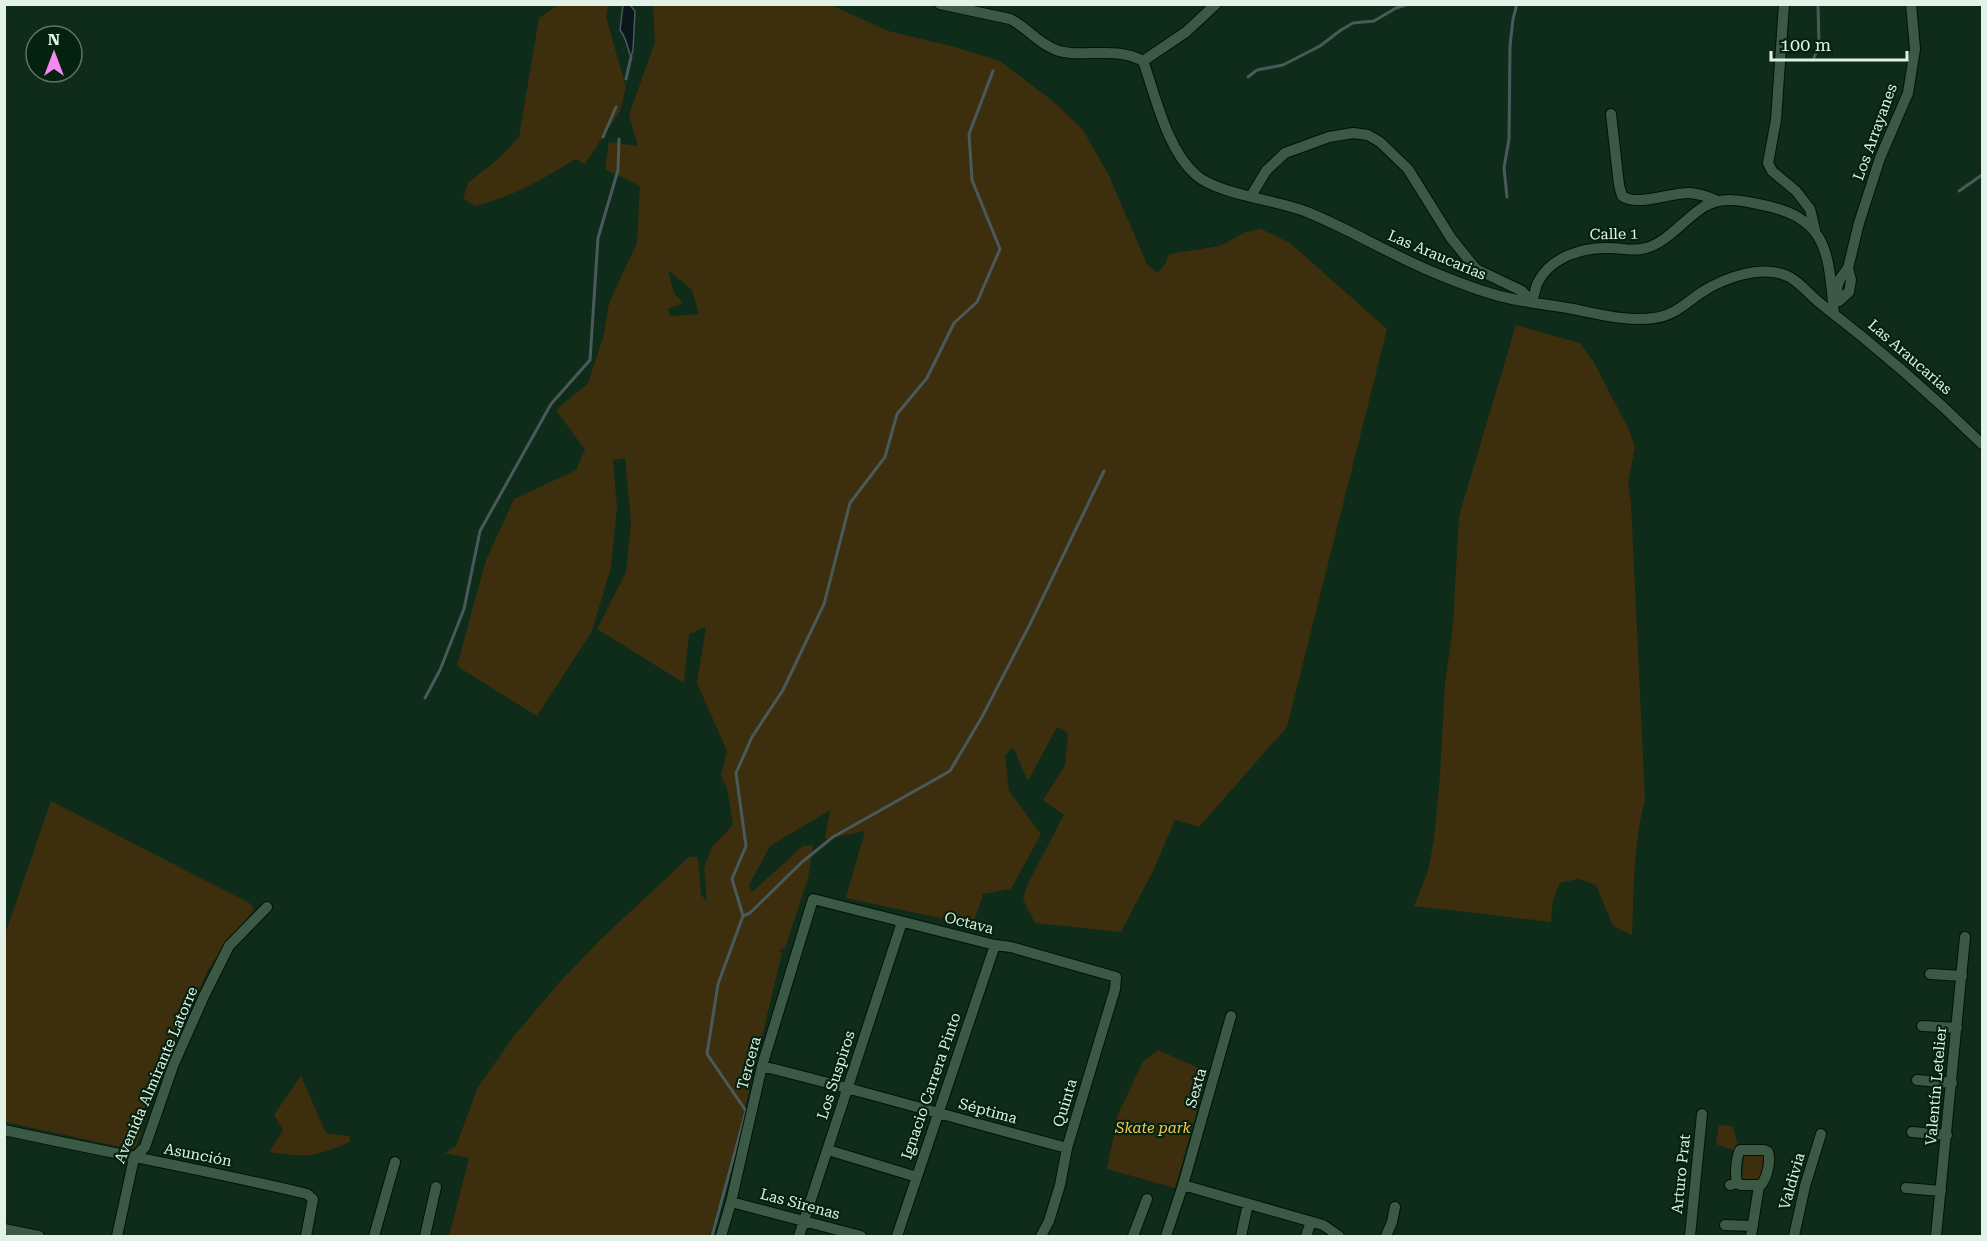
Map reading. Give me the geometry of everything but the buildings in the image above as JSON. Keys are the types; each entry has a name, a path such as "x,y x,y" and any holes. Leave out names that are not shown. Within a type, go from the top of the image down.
{"street":[{"path":"940,4 1000,15 1010,19 1052,49 1068,52 1121,53 1143,61 1186,32 1216,4"},
{"path":"1784,4 1776,120 1768,162 1772,171 1796,191 1810,209 1815,230 1825,248 1835,315"},
{"name":"Los Arrayanes","path":"1835,315 1839,301 1837,288 1848,268 1859,223 1880,158 1908,93 1915,49 1911,4"},
{"name":"Las Araucarias","path":"1143,61 1174,148 1185,165 1199,178 1215,187 1308,212 1438,275 1490,293 1618,317 1656,318 1688,304 1715,284 1752,272 1773,272 1785,275 1795,280 1808,294 1944,406 1983,444"},
{"path":"1611,114 1622,196 1633,201 1688,193 1703,195 1718,201 1738,200 1785,210 1802,219 1815,230"},
{"path":"1251,196 1266,171 1285,153 1329,137 1353,133 1368,135 1380,142 1408,169 1451,238 1476,269 1522,291 1532,302"},
{"name":"Calle 1","path":"1532,302 1537,285 1547,269 1559,260 1574,252 1589,248 1632,250 1647,248 1705,207 1718,201"},
{"name":"Octava","path":"813,899 995,945 1011,947 1116,977"},
{"name":"Tercera","path":"721,1236 762,1066 813,899"},
{"name":"Avenida Almirante Latorre","path":"117,1236 134,1158 145,1147 173,1066 204,996 229,946 267,908"},
{"name":"Los Suspiros","path":"799,1236 902,922"},
{"name":"Valentín Letelier","path":"1936,1236 1965,938"},
{"name":"Ignacio Carrera Pinto","path":"897,1236 995,945"},
{"path":"1930,974 1962,976"},
{"name":"Quinta","path":"1041,1236 1049,1221 1060,1185 1067,1148 1115,989 1116,977"},
{"name":"Sexta","path":"1166,1236 1183,1185 1231,1016"},
{"path":"1922,1026 1957,1028"},
{"name":"Séptima","path":"762,1066 1067,1148"},
{"path":"1917,1080 1952,1083"},
{"name":"Arturo Prat","path":"1689,1236 1702,1114"},
{"name":"Asunción","path":"4,1130 307,1194 313,1199 306,1236"},
{"path":"1912,1132 1947,1135"},
{"name":"Valdivia","path":"1794,1236 1802,1197 1821,1134"},
{"path":"828,1150 917,1177"},
{"path":"1725,1225 1752,1231 1759,1186 1764,1181 1769,1158 1769,1154 1764,1150 1740,1150 1734,1184 1759,1186"},
{"path":"374,1236 395,1162"},
{"path":"1183,1185 1323,1225 1339,1236"},
{"path":"425,1236 436,1187"},
{"path":"1906,1188 1941,1191"},
{"path":"1133,1236 1147,1199"},
{"name":"Las Sirenas","path":"731,1202 861,1236"},
{"path":"1241,1236 1248,1204"},
{"path":"1386,1236 1395,1207"},
{"path":"1306,1236 1311,1222"},
{"path":"4,1229 39,1236"}],"green space":[{"path":"558,5 608,5 606,17 626,87 620,111 585,164 575,159 527,187 476,206 463,199 468,183 498,159 519,137 539,18"},
{"path":"653,5 831,5 888,31 951,46 1000,61 1054,102 1083,130 1109,176 1147,264 1157,273 1164,266 1169,254 1220,246 1246,232 1261,229 1290,243 1387,329 1287,727 1199,827 1175,820 1154,869 1121,932 1035,923 1023,899 1027,885 1064,815 1043,800 1065,765 1068,733 1057,727 1028,781 1013,747 1005,756 1009,791 1041,834 1011,889 983,894 973,925 846,898 865,831 825,839 830,810 770,846 749,885 752,892 803,846 813,845 808,878 785,948 779,950 782,953 743,1116 710,1236 449,1236 469,1158 445,1153 456,1146 478,1087 514,1036 559,983 600,940 689,857 698,857 701,895 707,901 704,868 712,847 733,825 727,788 721,775 727,751 697,683 706,627 689,634 684,683 597,629 626,572 631,522 625,458 613,460 617,508 611,567 592,631 537,716 457,666 486,560 514,499 576,470 585,450 556,410 588,383 604,334 609,303 637,243 640,186 605,169 609,142 638,146 629,115 655,42","holes":["668,270 692,290 699,314 670,316 668,309 683,303 674,293"]},
{"path":"1516,325 1580,343 1593,361 1628,428 1635,447 1628,483 1631,503 1645,800 1636,850 1632,935 1613,926 1596,885 1578,879 1560,883 1553,900 1551,922 1414,906 1428,871 1434,840 1445,684 1453,625 1459,516"},
{"path":"51,801 251,904 254,910 228,940 207,972 153,1095 136,1147 130,1149 5,1122 5,934"},
{"name":"Skate park","path":"1158,1050 1208,1072 1175,1188 1107,1169 1118,1114 1143,1062"},
{"path":"301,1076 326,1133 349,1136 350,1142 310,1155 269,1152 283,1130 274,1115"},
{"path":"1719,1125 1733,1126 1738,1147 1736,1151 1716,1144"},
{"path":"1744,1152 1766,1155 1760,1182 1742,1181"}],"shaded area":[{"path":"623,5 630,5 635,11 631,57 620,30"}],"waterway":[{"path":"1248,77 1257,70 1283,65 1320,46 1353,23 1374,21 1396,8 1409,4"},
{"path":"1507,197 1504,168 1509,139 1510,46 1517,4"},
{"path":"1813,60 1819,46 1818,4"},
{"path":"626,79 631,57"},
{"path":"712,1236 746,1111 707,1054 718,984 743,916 732,879 746,846 736,773 752,737 783,690 824,604 850,503 885,457 897,414 927,378 954,323 977,302 1000,249 972,180 969,134 993,71"},
{"path":"603,137 616,107"},
{"path":"425,698 440,670 464,609 480,531 551,404 590,360 598,238 618,170 619,139"},
{"path":"1959,191 1982,175"},
{"path":"743,916 750,913 802,862 833,837 950,771 982,717 1030,624 1104,471"}]}
